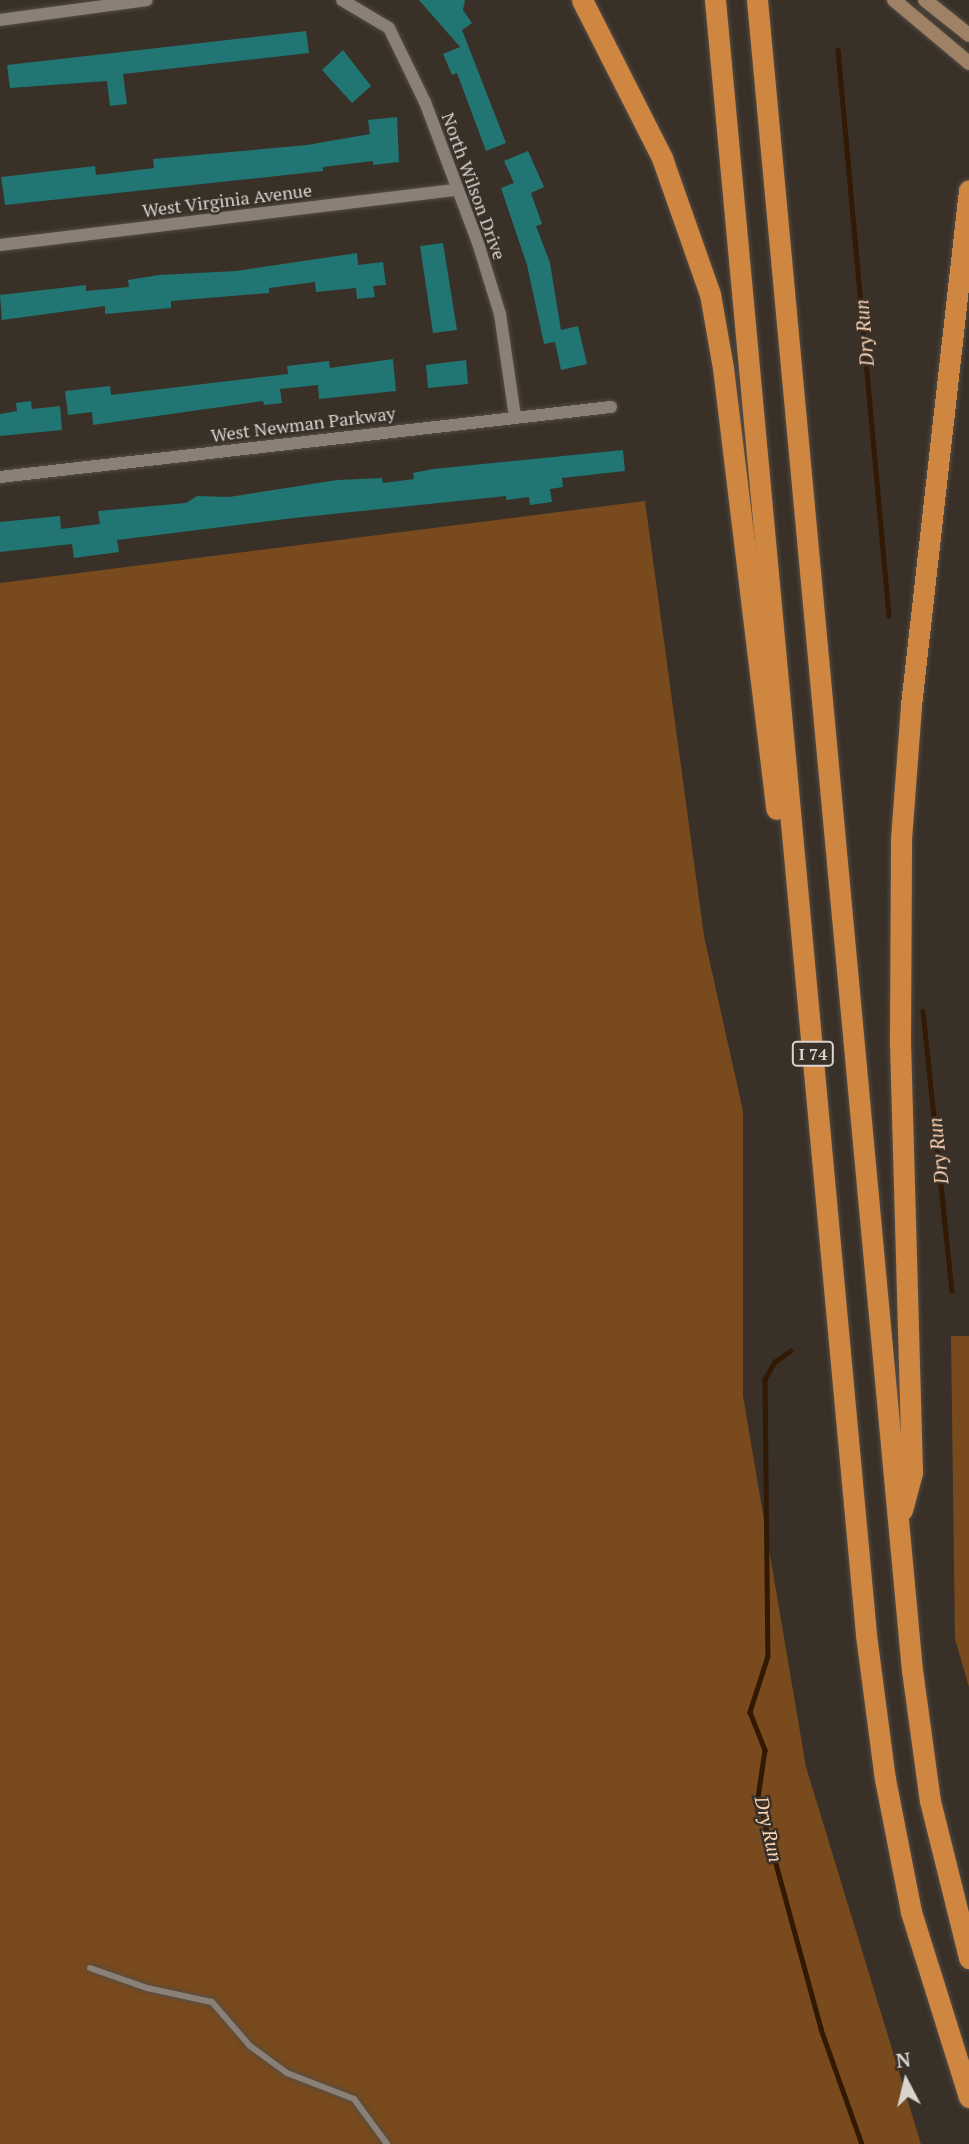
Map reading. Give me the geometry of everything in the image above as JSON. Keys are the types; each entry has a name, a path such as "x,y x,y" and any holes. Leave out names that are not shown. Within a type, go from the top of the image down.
{"highway":[{"path":"582,0 666,167 712,305 819,1143"},
{"name":"I 74","path":"715,0 866,1635 885,1779 911,1912 969,2097"},
{"name":"I 74","path":"757,0 898,1522 930,1801 969,1958"},
{"path":"898,1522 912,1472 900,1041 901,827 969,190"}],"main road":[{"path":"894,0 969,63"},
{"path":"925,0 969,35"}],"street":[{"path":"0,20 64,6 147,0"},
{"name":"North Wilson Drive","path":"342,0 389,28 425,102 500,314 515,417"},
{"name":"West Virginia Avenue","path":"0,245 457,190"},
{"name":"West Newman Parkway","path":"0,477 611,407"}],"lane":[{"path":"90,1968 146,1988 212,2002 250,2046 287,2073 354,2099 387,2144"}],"shaded area":[{"path":"645,501 704,936 743,1111 743,1396 806,1767 921,2144 0,2144 0,583"},
{"path":"951,1336 969,1336 969,1687 955,1639"}],"building":[{"path":"419,0 465,0 463,10 472,23 462,30 506,143 486,151 457,73 452,75 443,54 460,47"},
{"path":"306,31 309,53 123,74 127,104 110,106 107,81 10,88 7,65"},
{"path":"343,50 371,86 352,103 322,70"},
{"path":"397,117 399,162 373,165 373,161 323,167 323,171 5,205 1,177 95,166 96,175 154,168 153,159 307,145 370,134 368,120"},
{"path":"528,151 544,187 531,193 542,224 536,226 550,263 561,330 578,326 587,364 561,370 555,342 544,344 527,265 501,188 514,183 504,161"},
{"path":"443,243 457,330 433,333 420,246"},
{"path":"357,253 358,265 383,262 386,285 373,286 375,297 357,299 356,288 316,292 315,282 269,288 269,293 171,301 171,308 105,314 105,306 2,320 0,295 86,285 86,291 129,287 128,280 159,275 236,271"},
{"path":"393,359 396,391 319,399 318,385 280,389 282,403 264,405 263,401 93,425 92,412 68,415 65,391 110,386 111,395 288,374 287,366 329,361 330,368"},
{"path":"466,360 468,384 428,388 426,365"},
{"path":"31,401 32,409 60,406 62,430 0,436 0,414 17,411 16,403"},
{"path":"623,450 625,471 562,478 563,487 550,489 552,502 530,505 529,497 506,500 506,496 294,518 117,540 119,552 74,558 72,544 0,552 0,522 60,516 61,529 100,524 98,511 186,503 197,496 229,497 337,480 382,478 383,483 414,479 413,473 433,469"}],"waterway":[{"name":"Dry Run","path":"838,50 889,616"},
{"name":"Dry Run","path":"923,1011 952,1290"},
{"name":"Dry Run","path":"791,1351 775,1362 765,1379 768,1656 750,1712 765,1750 758,1798 821,2029 862,2144"}]}
